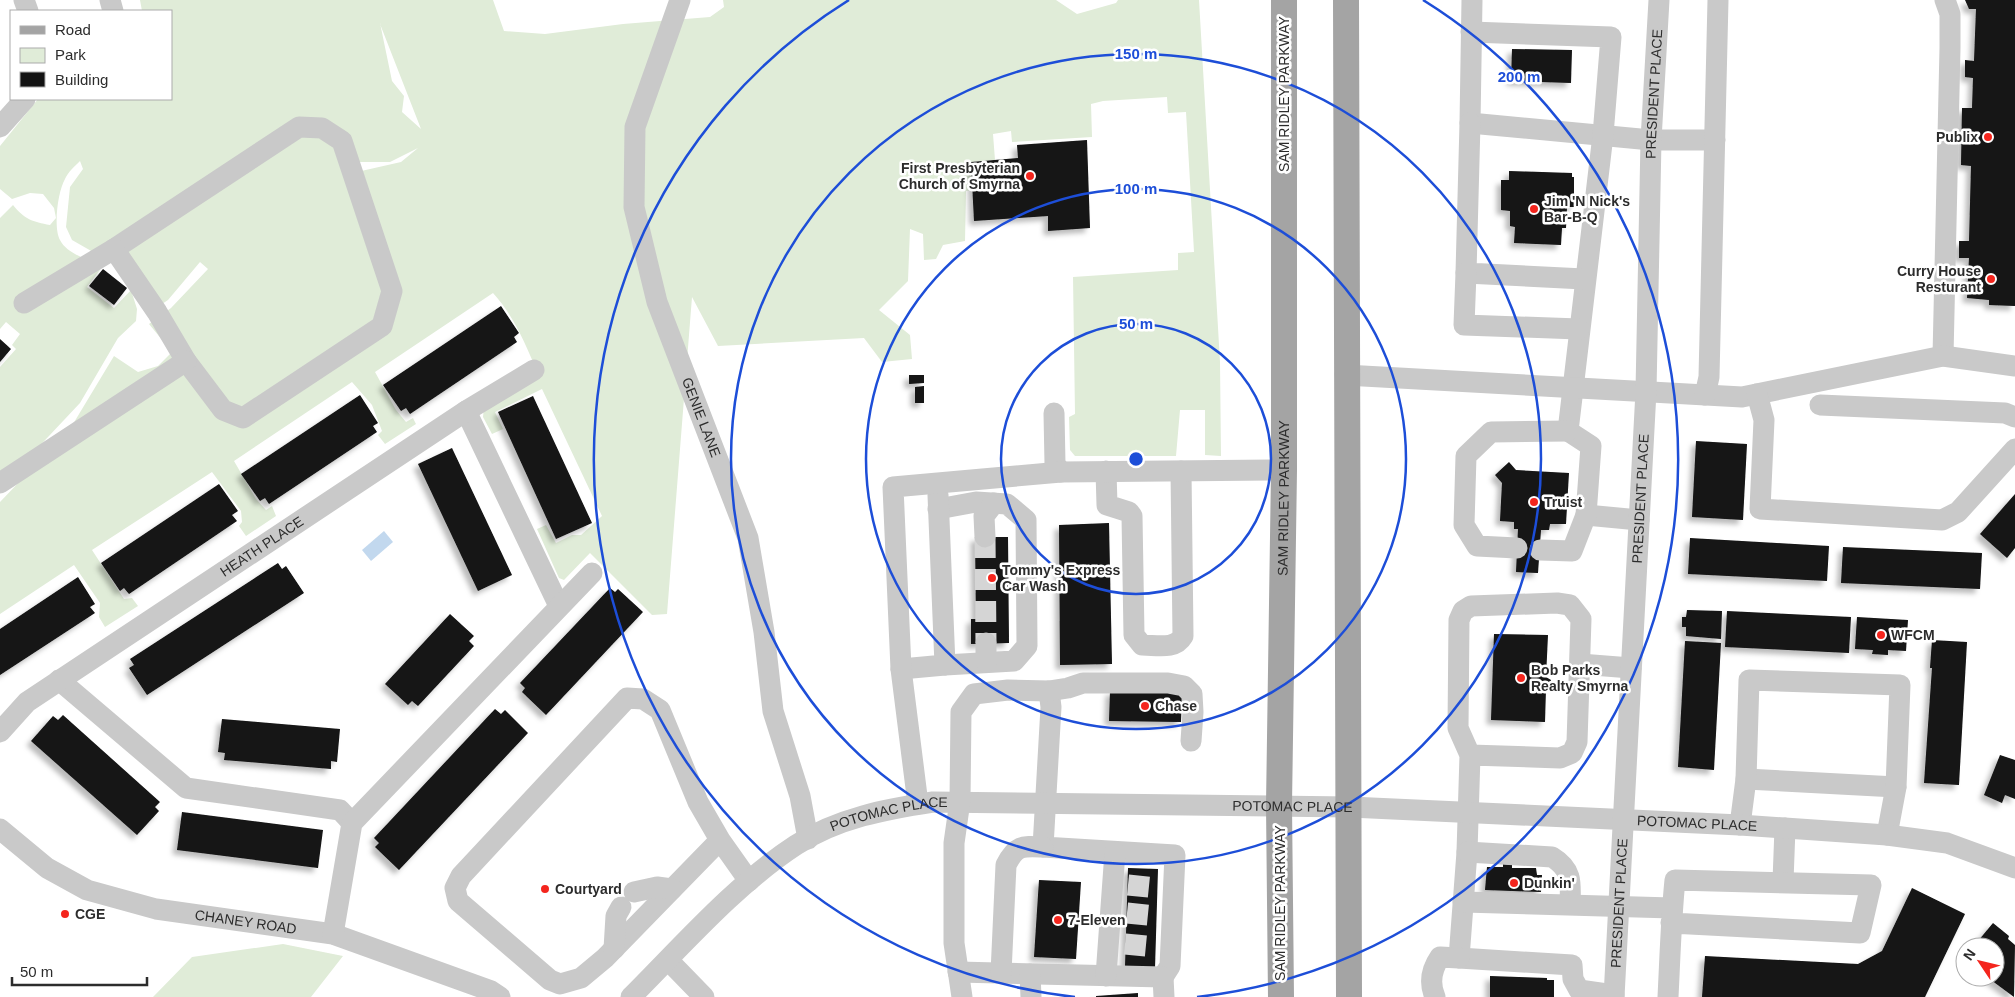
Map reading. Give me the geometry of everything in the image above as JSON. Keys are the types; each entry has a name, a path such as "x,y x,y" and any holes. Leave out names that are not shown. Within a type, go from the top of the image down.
{"main road":[{"name":"SAM RIDLEY PARKWAY","path":"1281,997 1280,805 1284,470 1284,0"},
{"path":"1346,0 1346,375 1350,807 1349,997"}],"street":[{"name":"GENIE LANE","path":"680,0 635,127 634,207 657,302 748,538 764,632 773,711 800,796 808,839"},
{"path":"1472,0 1464,325 1579,329"},
{"name":"PRESIDENT PLACE","path":"1614,996 1646,391 1651,140 1659,0"},
{"path":"1705,395 1709,377 1718,0"},
{"path":"1943,356 1950,48 1950,14 1945,0"},
{"path":"1471,32 1611,37 1603,135 1571,388 1568,431"},
{"path":"0,127 24,100"},
{"path":"1470,123 1651,140 1715,140"},
{"path":"24,303 114,249 299,127 322,128 342,141 392,290 382,326 243,418 223,410 186,361 157,312 114,249"},
{"path":"1466,273 1584,279"},
{"path":"1346,375 1742,397 1943,356 2015,366"},
{"path":"0,484 186,361"},
{"name":"HEATH PLACE","path":"0,732 27,702 59,680 466,411 534,370"},
{"path":"1757,394 1764,420 1760,508 1942,520 1958,512 2015,449"},
{"path":"1820,405 2005,413 2015,417"},
{"path":"466,411 559,606"},
{"path":"1054,413 1055,464 1061,472"},
{"path":"1517,548 1477,546 1464,525 1466,456 1491,432 1568,431 1591,446 1586,514 1572,551 1540,550"},
{"path":"918,804 900,669 893,487 1061,472 1284,470"},
{"path":"1106,471 1107,505 1129,512 1132,516 1134,635 1142,645 1173,645 1179,643 1183,636 1182,471"},
{"path":"937,483 945,665"},
{"path":"900,669 945,665 986,653 1014,661 1027,646 1026,520 1007,504 976,502 938,510"},
{"path":"985,537 984,516 994,503"},
{"path":"1586,514 1639,520"},
{"path":"333,934 352,823 592,573"},
{"path":"1459,958 1467,852 1470,755 1458,728 1459,620 1463,611 1471,606 1556,603 1570,605 1581,619 1577,742 1572,753 1560,758 1470,755"},
{"path":"1580,664 1631,668"},
{"path":"59,680 186,788 340,810 352,823"},
{"path":"1740,825 1746,779 1749,680 1900,685 1896,787 1887,835"},
{"path":"962,997 954,943 954,843 960,801 961,712 974,694 1008,690 1049,691 1068,688 1082,683 1168,683 1184,686 1192,694 1191,741"},
{"path":"1043,847 1051,706 1049,691"},
{"path":"720,840 614,949 581,978 560,984 550,980 458,901 455,888 462,876 627,698 643,699 660,710 698,802 720,840 749,881"},
{"path":"1746,779 1896,787"},
{"name":"POTOMAC PLACE","path":"631,997 749,881 798,844 840,824 885,809 918,804 960,801 1280,805 1740,825 1887,835 1947,843 2015,868"},
{"path":"1783,881 1786,828"},
{"name":"CHANEY ROAD","path":"0,829 47,868 87,890 156,909 333,934 492,990 500,997"},
{"path":"958,972 1106,976 1164,987 1170,966 1163,947 1166,888 1175,855 1024,846 1013,851 1006,865 1001,973"},
{"path":"1106,976 1117,943 1120,884 1115,852"},
{"path":"1467,852 1552,857 1563,864 1571,880 1570,904"},
{"path":"1463,902 1619,906 1672,916 1860,933 1871,885 1783,881 1674,880 1672,916 1668,997"},
{"path":"614,949 616,916 628,900 656,887 672,889"},
{"path":"1435,997 1431,987 1433,967 1440,957 1572,965 1577,993 1614,996"},
{"path":"668,960 704,997"},
{"path":"1030,974 1031,997"}],"green space":[{"path":"140,0 493,0 504,31 545,34 623,24 710,17 724,7 723,0 1056,0 1077,14 1116,3 1118,0 1199,0 1220,362 1221,456 1205,455 1205,410 1180,410 1176,456 1075,456 1070,450 1069,417 1075,414 1073,277 1178,270 1178,253 1194,252 1186,112 1168,113 1167,97 1103,101 1091,104 1092,137 1012,142 1011,131 993,134 995,160 971,162 972,190 966,191 965,241 943,245 936,259 924,260 923,234 910,229 908,281 879,310 910,335 912,359 882,362 864,338 718,346 692,297 667,614 652,615 590,553 564,580 559,578 537,529 546,525 556,543 572,535 581,535 602,516 542,389 495,412 503,429 492,434 483,417 484,407 537,371 513,320 493,293 375,372 396,410 406,422 413,418 416,424 385,444 378,435 382,431 372,405 352,382 234,461 256,499 266,510 272,506 276,516 246,536 239,526 242,522 241,511 212,472 92,550 124,599 132,598 138,606 105,627 99,617 100,603 74,565 0,614 0,502 70,429 114,356 138,372 158,366 172,352 149,324 171,308 208,269 200,262 168,300 147,314 114,264 72,240 66,227 70,187 83,169 80,161 72,169 66,176 58,200 57,227 60,240 73,253 103,266 87,287 114,308 131,290 137,309 136,321 118,338 80,403 0,488 0,367 16,349 12,345 20,334 6,322 0,329 0,218 13,205 25,217 39,223 50,225 56,218 54,208 43,194 30,193 12,199 0,189 0,146 37,100 172,100 172,10 142,10","holes":["380,25 421,129 402,112 404,96 392,81","418,148 401,162 348,174 359,162 390,162"]},
{"path":"283,944 343,956 311,997 153,997 192,957"}],"water":[{"path":"384,531 393,542 371,561 362,550"}],"building":[{"name":"Publix","path":"1965,0 2015,0 2015,306 1989,305 1989,300 1967,298 1969,258 1959,258 1959,241 1969,241 1971,166 1961,165 1962,108 1972,108 1973,78 1965,77 1965,60 1974,61 1976,9 1969,9"},
{"path":"1512,49 1572,50 1571,83 1511,81"},
{"name":"First Presbyterian Church of Smyrna","path":"1087,140 1090,228 1048,231 1048,216 974,221 971,162 1018,158 1017,145"},
{"name":"Jim 'N Nick's Bar-B-Q","path":"1509,171 1572,173 1572,177 1574,177 1574,207 1567,207 1566,228 1562,228 1561,245 1514,243 1515,227 1510,226 1510,211 1501,210 1501,180 1509,180"},
{"path":"103,269 127,288 114,305 89,286"},
{"path":"501,306 519,333 514,337 517,342 410,414 406,408 401,411 383,385"},
{"path":"0,339 11,349 0,362"},
{"path":"909,375 924,375 924,383 909,384"},
{"path":"924,386 924,403 915,403 915,387"},
{"path":"360,395 378,423 373,426 377,432 269,504 265,498 260,501 241,474"},
{"path":"533,396 592,523 556,539 498,412"},
{"path":"1696,441 1747,444 1743,520 1692,517"},
{"path":"452,448 512,575 478,591 418,464"},
{"name":"Truist","path":"1509,462 1516,470 1569,473 1566,524 1550,524 1549,530 1541,530 1538,573 1516,572 1518,529 1514,529 1514,522 1500,521 1502,483 1495,475"},
{"path":"219,484 238,511 232,515 237,521 129,594 124,588 120,591 101,563"},
{"path":"2015,494 2015,548 2007,558 1980,534"},
{"path":"1109,523 1112,664 1060,665 1059,525"},
{"name":"Tommy's Express Car Wash","path":"975,537 1008,537 1009,643 971,644 971,619 976,619"},
{"path":"1690,538 1829,546 1827,581 1688,574"},
{"path":"1843,547 1982,553 1980,589 1841,583"},
{"path":"278,563 282,569 286,566 304,593 147,695 129,668 134,665 130,659"},
{"path":"78,577 95,604 90,607 95,613 0,675 0,629"},
{"path":"610,588 615,592 618,589 643,612 546,715 522,692 525,688 520,683"},
{"path":"1687,610 1722,611 1721,639 1686,636 1686,627 1682,627 1682,617 1686,617"},
{"path":"1727,611 1851,617 1849,653 1725,647"},
{"path":"450,614 474,636 469,641 474,646 418,706 412,701 408,705 385,684"},
{"name":"WFCM","path":"1857,617 1908,620 1906,651 1888,650 1888,655 1872,654 1873,650 1855,649"},
{"name":"Bob Parks Realty Smyrna","path":"1494,634 1548,635 1546,677 1551,680 1551,685 1546,689 1545,722 1491,720"},
{"path":"1932,640 1967,642 1959,785 1924,783 1932,668 1930,668"},
{"path":"1685,641 1721,643 1714,770 1678,767"},
{"name":"Chase","path":"1110,691 1182,692 1181,722 1109,721"},
{"path":"495,709 501,714 505,710 528,733 399,870 375,847 379,843 374,838"},
{"path":"63,715 160,802 155,807 159,811 137,835 31,741 53,716 58,720"},
{"path":"222,719 340,729 337,762 331,761 331,769 224,760 225,753 218,752"},
{"path":"2000,755 2015,760 2015,799 2005,795 2002,803 1984,795"},
{"path":"182,812 323,830 318,868 177,850"},
{"name":"Dunkin'","path":"1503,864 1512,865 1512,868 1536,868 1537,875 1542,875 1541,892 1485,890 1487,867 1503,867"},
{"name":"7-Eleven","path":"1128,868 1158,869 1155,968 1125,967"},
{"name":"7-Eleven","path":"1039,880 1081,882 1076,959 1034,957"},
{"path":"1912,888 1965,914 1925,997 1702,997 1705,956 1858,964 1882,951"},
{"path":"1993,923 2009,936 2008,939 2015,945 2014,997 2000,987 2005,987 2005,937 1981,937"},
{"path":"1490,976 1547,978 1547,980 1554,980 1554,997 1490,997"},
{"path":"1138,993 1138,997 1096,997 1096,996"}],"tunnel":[{"path":"985,537 986,643"},
{"path":"1128,885 1158,888"},
{"path":"1127,913 1157,916"},
{"path":"1125,944 1156,947"}],"place":[{"name":"Publix","path":"1988,137"},
{"name":"First Presbyterian Church of Smyrna","path":"1030,176"},
{"name":"Jim 'N Nick's Bar-B-Q","path":"1534,209"},
{"name":"Curry House Resturant","path":"1991,279"},
{"name":"Truist","path":"1534,502"},
{"name":"Tommy's Express Car Wash","path":"992,578"},
{"name":"WFCM","path":"1881,635"},
{"name":"Bob Parks Realty Smyrna","path":"1521,678"},
{"name":"Chase","path":"1145,706"},
{"name":"Dunkin'","path":"1514,883"},
{"name":"Courtyard","path":"545,889"},
{"name":"CGE","path":"65,914"},
{"name":"7-Eleven","path":"1058,920"}]}
